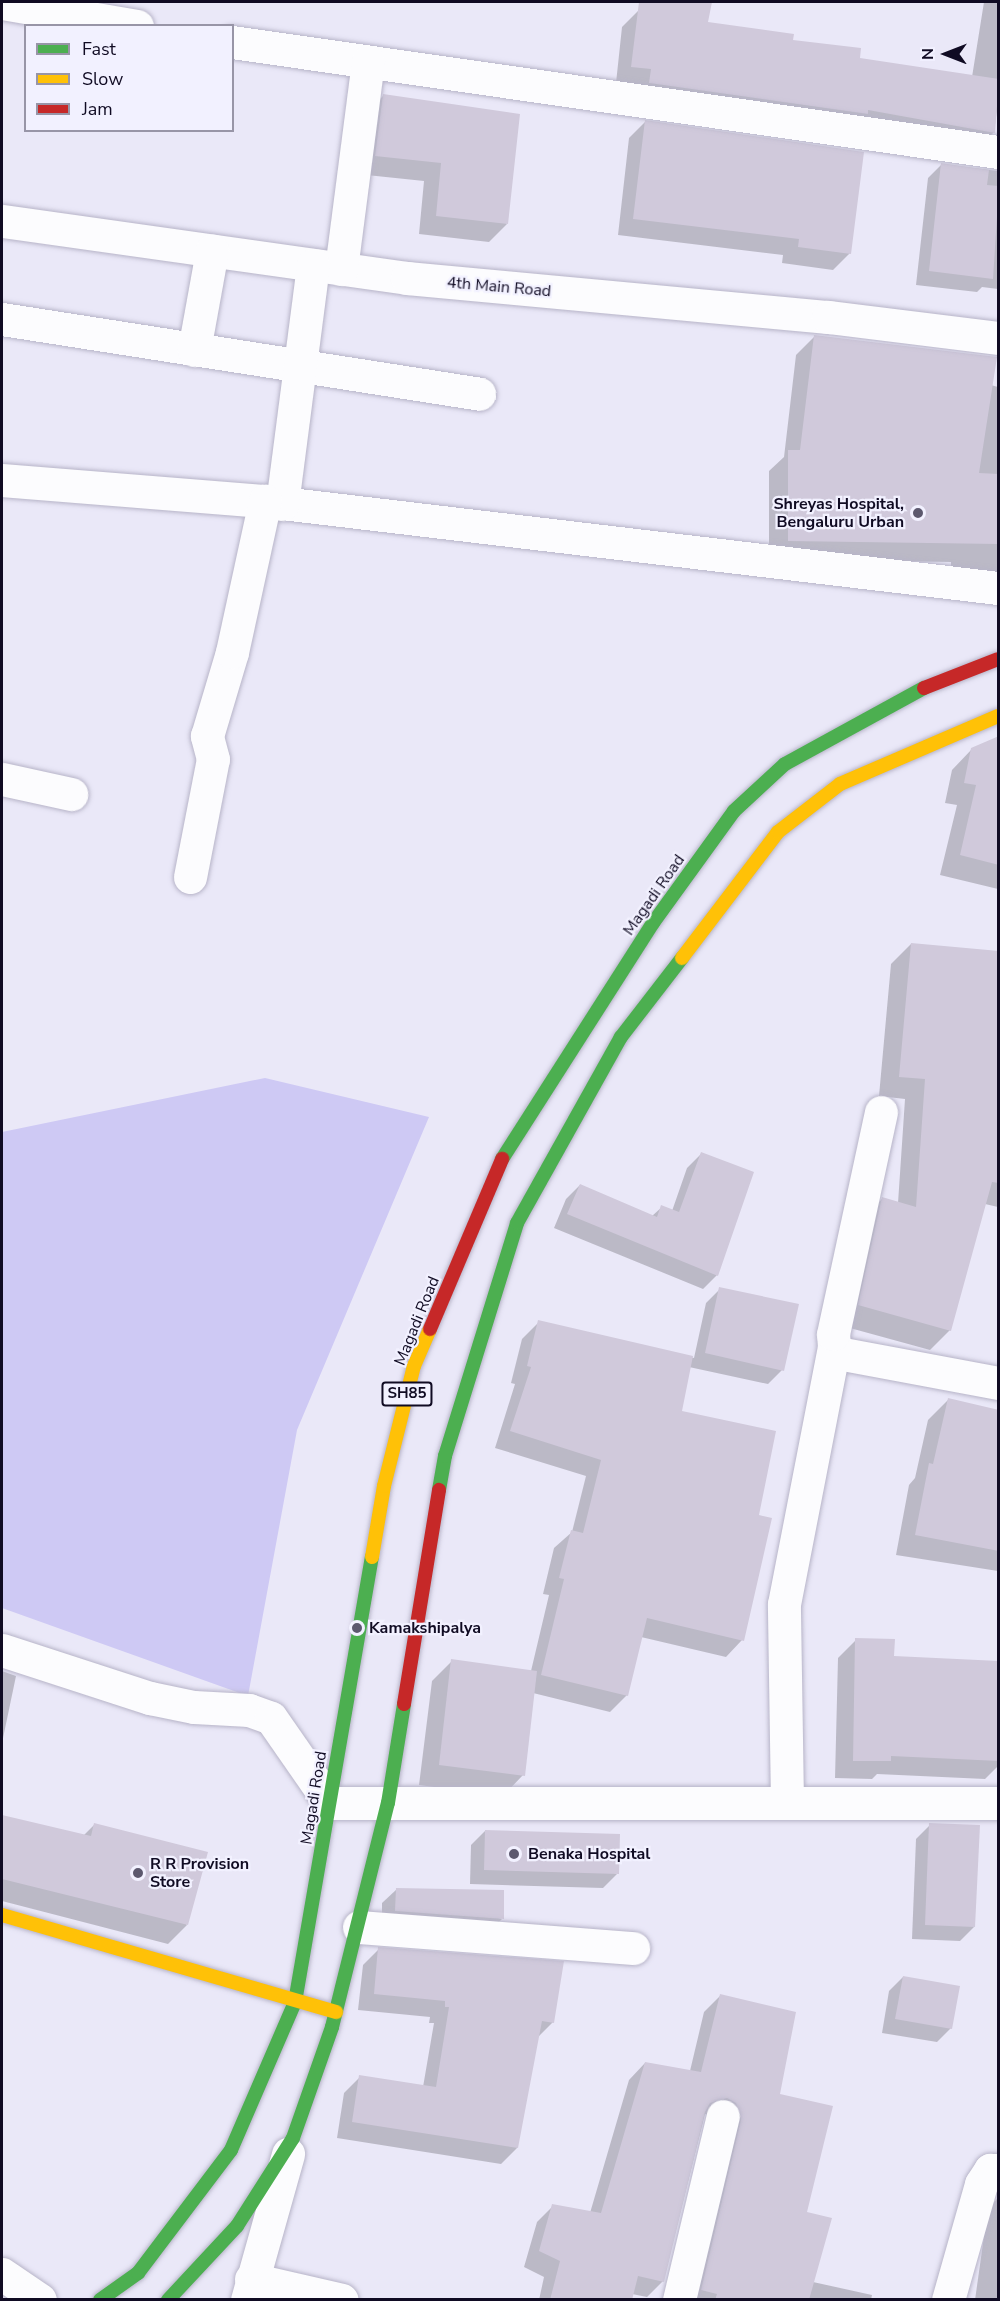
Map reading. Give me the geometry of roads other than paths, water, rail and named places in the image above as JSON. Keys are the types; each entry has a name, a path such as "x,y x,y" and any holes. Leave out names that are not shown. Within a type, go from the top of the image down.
{"main road":[{"name":"Magadi Road","path":"100,2300 138,2273 231,2150 294,2002 382,1497 414,1366 506,1150 653,923 734,811 785,764 930,685 999,659"},
{"path":"168,2300 237,2226 293,2138 336,2012 388,1803 445,1456 517,1223 615,1047 778,832 840,784 999,716"},
{"path":"2,1915 294,2002 336,2012"}],"street":[{"path":"2,3 125,24"},
{"path":"234,42 999,152"},
{"path":"190,877 213,759 207,736 274,502 300,366 327,267 368,62"},
{"name":"4th Main Road","path":"2,221 327,267 828,317 999,338"},
{"path":"194,350 212,251"},
{"path":"2,319 479,394"},
{"path":"2,480 274,502 999,588"},
{"path":"2,779 71,794"},
{"path":"787,1803 784,1604 834,1347 833,1334 881,1112"},
{"path":"834,1347 843,1354 999,1383"},
{"path":"2,1650 150,1698 194,1707 249,1710 272,1718 330,1803 999,1803"},
{"path":"359,1927 633,1948"},
{"path":"680,2300 723,2116"},
{"path":"293,2138 249,2289 342,2300"},
{"path":"948,2300 981,2184 990,2170 999,2170"},
{"path":"2,2274 40,2300"}],"place":[{"name":"Shreyas Hospital, Bengaluru Urban","path":"918,513"},
{"name":"Kamakshipalya","path":"357,1628"},
{"name":"Benaka Hospital","path":"514,1854"},
{"name":"R R Provision Store","path":"138,1873"}]}
